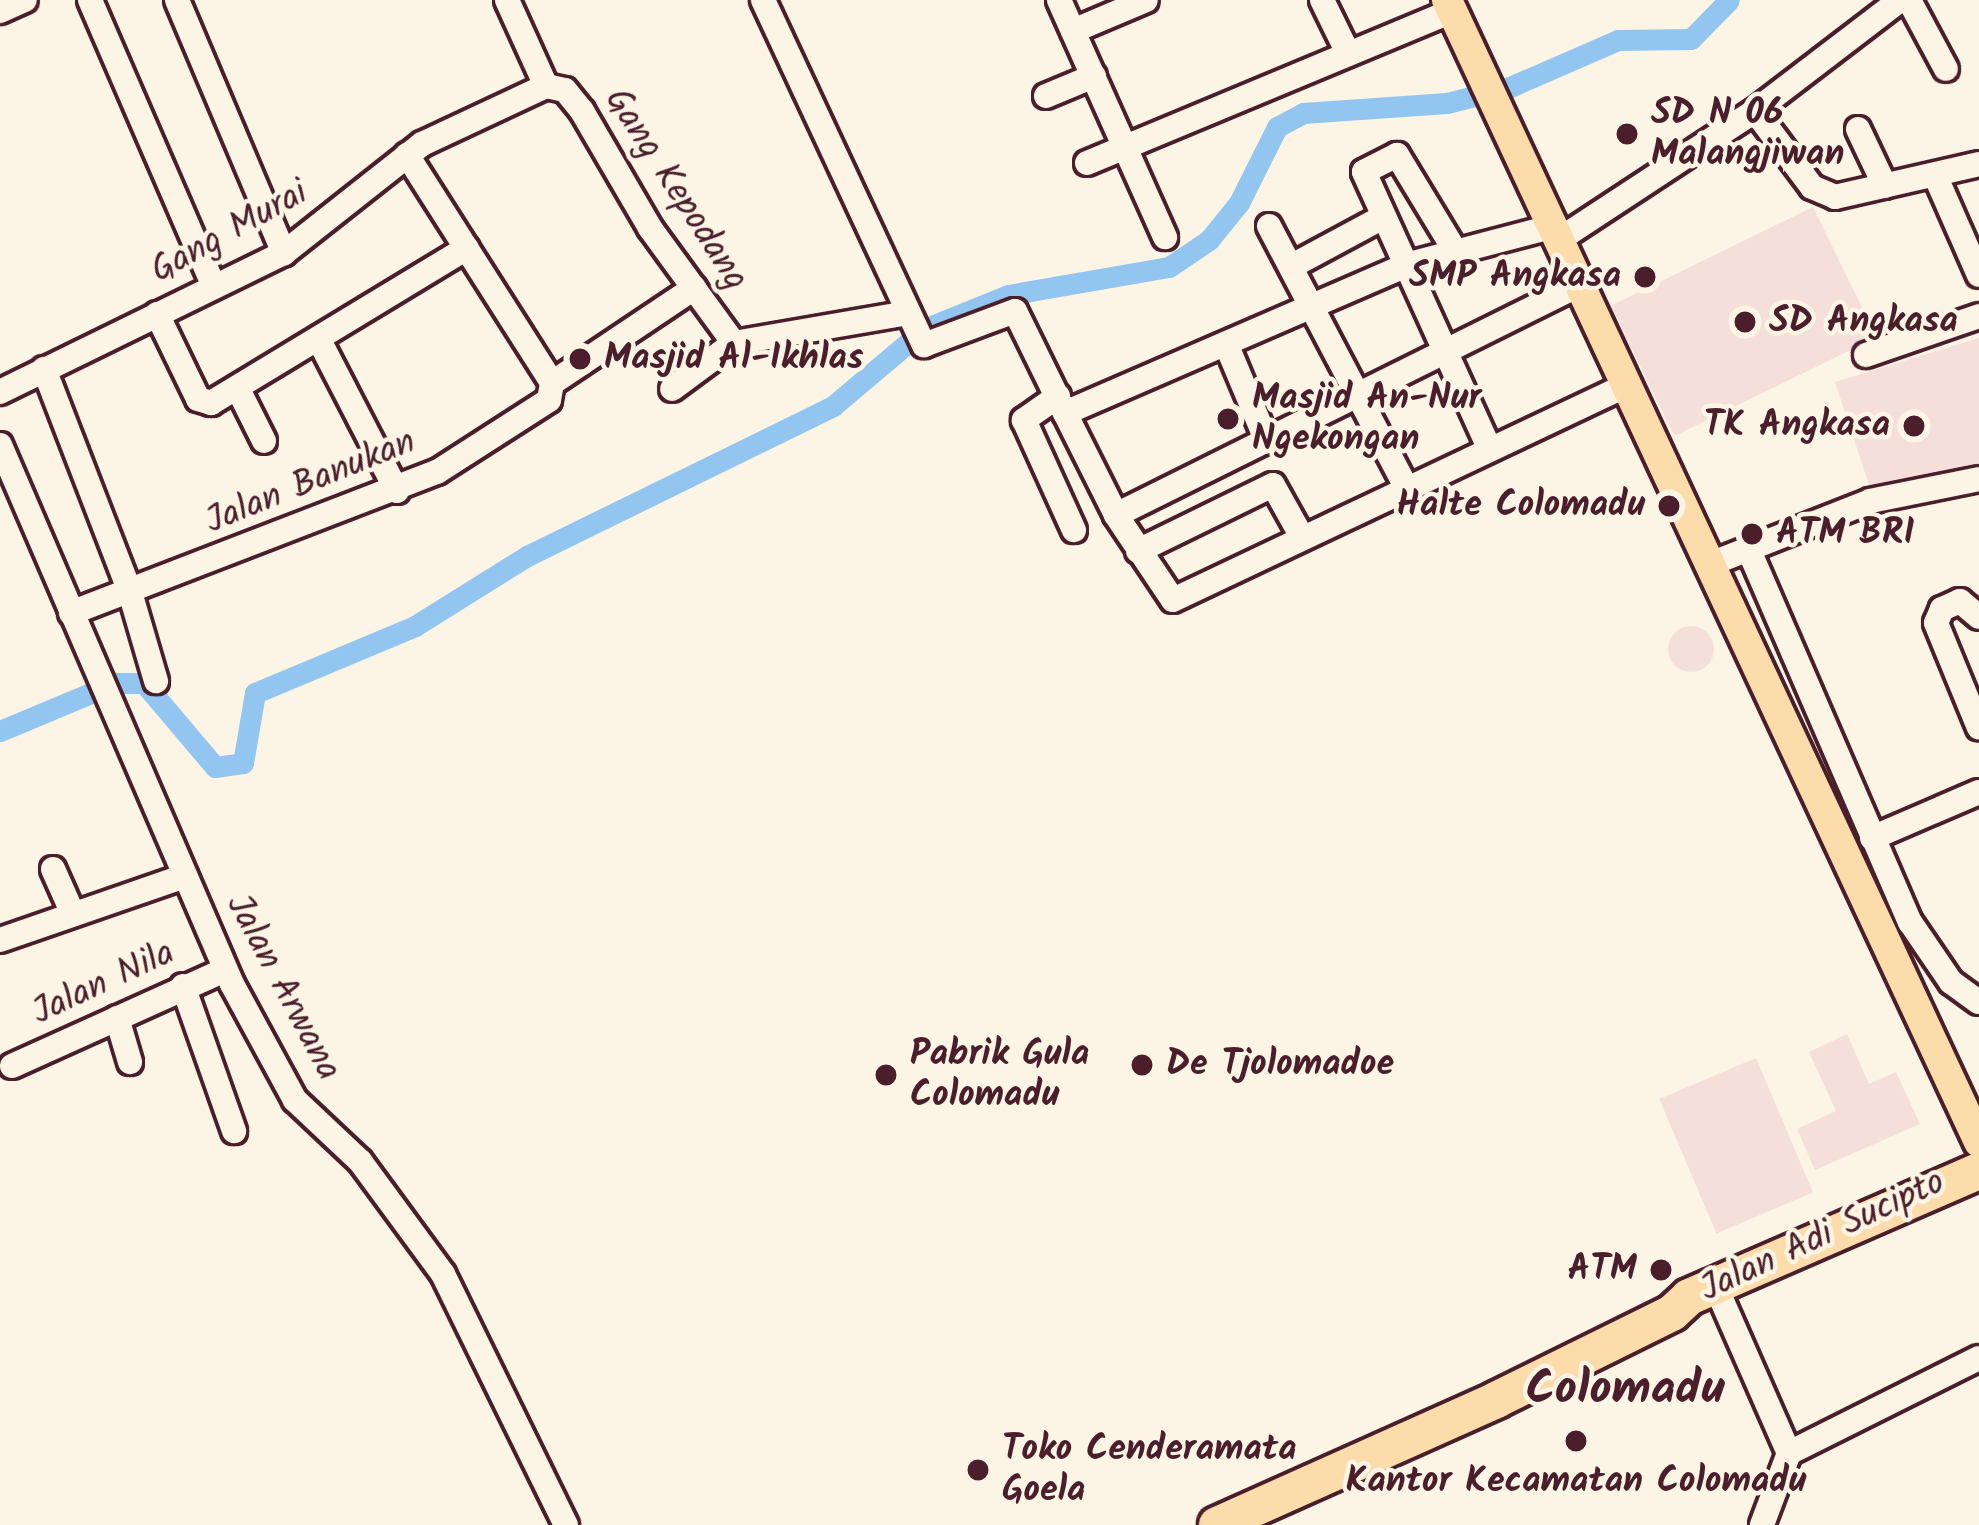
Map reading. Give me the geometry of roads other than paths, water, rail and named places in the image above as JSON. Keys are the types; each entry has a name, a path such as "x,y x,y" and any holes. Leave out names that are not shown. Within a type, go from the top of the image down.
{"highway":[{"name":"Jalan Adi Sucipto","path":"1217,1525 1672,1313 1689,1297 1979,1172"},
{"name":"Jalan Adi Sucipto","path":"1672,1313 1698,1315 1979,1182"}],"main road":[{"path":"1450,6 1979,1142"}],"street":[{"path":"0,11 25,0"},
{"path":"90,0 209,277"},
{"path":"176,0 284,253"},
{"path":"507,0 546,86"},
{"path":"763,0 924,345 1016,311 1117,514 1173,600 1627,385"},
{"path":"1059,0 1165,237"},
{"path":"1072,31 1146,0"},
{"path":"1322,0 1347,51"},
{"path":"1074,530 1024,420 1227,346 1409,264 1557,233 1755,111 1904,0 1946,69"},
{"path":"1087,163 1450,6"},
{"path":"1046,96 1094,76"},
{"name":"Gang Murai","path":"0,392 284,253 407,155 546,86"},
{"name":"Gang Kepodang","path":"546,86 565,90 582,111 734,343 673,389"},
{"path":"1755,111 1822,194 1885,186 1979,164"},
{"path":"1858,129 1885,186"},
{"path":"1456,254 1397,154 1363,175 1409,264 1490,448"},
{"path":"407,155 552,383"},
{"path":"1935,175 1979,275"},
{"path":"1294,265 1383,217"},
{"path":"1269,226 1317,305 1406,487"},
{"path":"157,314 198,399 211,403 467,248"},
{"path":"1117,514 1443,348 1581,284"},
{"name":"Jalan Banukan","path":"70,613 397,491 549,400 552,383 694,288"},
{"path":"1866,355 1979,316"},
{"path":"734,343 909,317"},
{"path":"319,340 397,491"},
{"path":"1227,346 1265,437"},
{"path":"44,369 130,592 156,681"},
{"path":"238,388 264,441"},
{"name":"Jalan Arwana","path":"0,445 107,705 225,970 295,1100 360,1161 443,1274 566,1525"},
{"path":"1713,563 1870,501 1979,479"},
{"path":"1138,551 1273,485 1302,537"},
{"path":"1748,548 1920,940 1951,982 1979,1002"},
{"path":"1979,617 1960,602 1942,609 1936,623 1979,728"},
{"path":"1872,838 1979,792"},
{"path":"53,868 73,914"},
{"path":"0,940 185,876"},
{"name":"Jalan Nila","path":"12,1066 225,970"},
{"path":"183,986 234,1131"},
{"path":"117,1018 130,1062"},
{"path":"1723,1303 1789,1453"},
{"path":"1762,1525 1789,1453 1979,1358"}],"waterway":[{"path":"0,731 115,683 144,683 215,767 243,763 255,693 415,626 527,556 833,406 924,329 1008,295 1169,267 1209,240 1239,203 1277,127 1303,113 1447,103 1510,87 1618,40 1691,39 1729,0"}],"place":[{"name":"SD N 06 Malangjiwan","path":"1627,134"},
{"name":"SMP Angkasa","path":"1645,277"},
{"name":"SD Angkasa","path":"1745,322"},
{"name":"Masjid Al-Ikhlas","path":"580,359"},
{"name":"Masjid An-Nur Ngekongan","path":"1228,419"},
{"name":"TK Angkasa","path":"1914,426"},
{"name":"Halte Colomadu","path":"1669,506"},
{"name":"ATM BRI","path":"1752,534"},
{"name":"De Tjolomadoe","path":"1142,1065"},
{"name":"Pabrik Gula Colomadu","path":"886,1075"},
{"name":"ATM","path":"1661,1270"},
{"name":"Kantor Kecamatan Colomadu","path":"1576,1441"},
{"name":"Toko Cenderamata Goela","path":"978,1470"}],"district":[{"name":"Colomadu","path":"1625,1391"}]}
